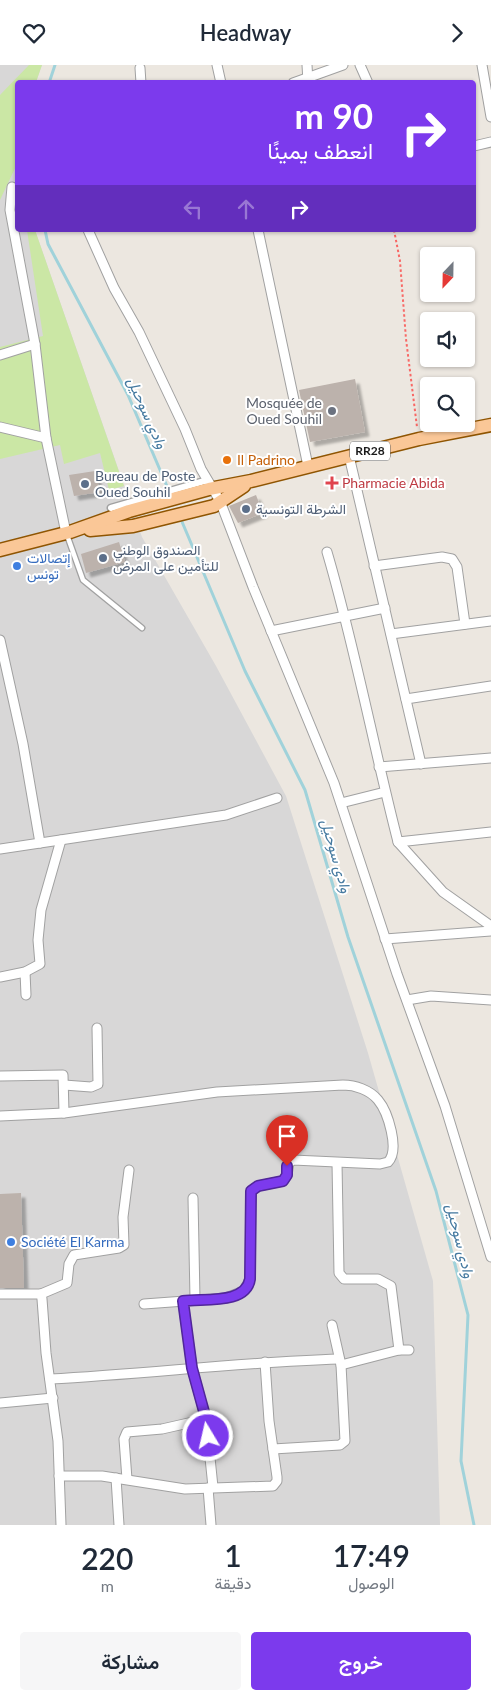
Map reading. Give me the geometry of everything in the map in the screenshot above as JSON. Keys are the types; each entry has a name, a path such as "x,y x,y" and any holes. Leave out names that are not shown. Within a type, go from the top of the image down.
{"main road":[{"name":"RR28","path":"0,550 68,533 208,485 251,481 419,439 491,425"},
{"name":"RR28","path":"68,533 133,526 217,503 251,481"}],"street":[{"path":"217,65 220,80"},
{"path":"307,65 308,80 343,65"},
{"path":"360,65 367,80"},
{"path":"482,65 491,117"},
{"path":"140,68 141,80"},
{"path":"476,146 491,142"},
{"path":"12,187 10,210 35,344 46,438 68,533"},
{"path":"0,210 10,210"},
{"path":"89,232 114,288 139,332 185,429 271,631 341,803 386,939 445,1106 491,1257"},
{"path":"258,232 308,466"},
{"path":"0,355 35,344"},
{"path":"0,427 46,438"},
{"path":"349,456 421,764"},
{"path":"111,508 208,485"},
{"path":"327,551 346,615 379,767 398,841 443,892 491,926"},
{"path":"374,566 442,557 452,559 457,567 465,624"},
{"path":"271,631 385,608"},
{"path":"391,634 491,621"},
{"path":"0,641 23,744 40,843"},
{"path":"406,699 491,686"},
{"path":"379,767 491,758"},
{"path":"341,803 385,793"},
{"path":"0,849 226,815 277,798"},
{"path":"398,841 491,832"},
{"path":"0,977 25,972 40,964 38,940 41,910 61,840"},
{"path":"386,939 491,931"},
{"path":"25,972 26,995"},
{"path":"407,1000 431,996 491,1000"},
{"path":"64,1085 91,1087 98,1084 97,1028"},
{"path":"0,1076 61,1074 64,1076 64,1113"},
{"path":"0,1116 64,1113 217,1092 352,1085 370,1093 384,1108 394,1141 393,1155 388,1162 380,1164 290,1161 287,1175 283,1181 254,1188 250,1197 250,1279 248,1287 234,1296 144,1304"},
{"path":"337,1163 339,1273 344,1279 378,1279 391,1286 399,1350"},
{"path":"0,1294 41,1294 67,1283 70,1264 74,1255 119,1249 124,1245 123,1217 129,1170"},
{"path":"193,1198 195,1299"},
{"path":"41,1294 58,1441 61,1525"},
{"path":"183,1301 192,1368 206,1419 211,1525"},
{"path":"273,1449 343,1444 346,1438 340,1362 332,1325"},
{"path":"50,1379 265,1362 340,1362 399,1350 409,1350"},
{"path":"59,1476 128,1479 176,1489 269,1486 276,1484 277,1477 265,1362"},
{"path":"0,1403 53,1398"},
{"path":"128,1479 124,1439 127,1432 162,1429 206,1419"},
{"path":"116,1478 119,1525"}],"lane":[{"path":"68,533 83,580 142,628"}],"path":[{"path":"394,232 400,261 406,339 419,439"}],"shaded area":[{"path":"0,65 42,65 37,80 15,80 15,232 36,232 142,537 216,666 286,796 368,1053 433,1281 440,1525 0,1525"}],"green space":[{"path":"29,65 42,65 37,80 15,80 15,168 0,200 0,95"},
{"path":"27,232 36,232 124,486 109,490 100,453 64,464 60,445 0,459 0,347 43,336"}],"building":[{"name":"Mosquée de Oued Souhil","path":"355,379 365,432 310,442 299,390"},
{"name":"Bureau de Poste Oued Souhil","path":"95,471 100,492 74,496 69,475"},
{"name":"الشرطة التونسية","path":"256,495 263,513 238,523 229,506"},
{"name":"الصندوق الوطني للتأمين على المرض","path":"119,542 125,562 86,573 81,554"},
{"name":"Société El Karma","path":"21,1193 24,1288 0,1288 0,1194"}],"waterway":[{"name":"وادي سوحيل","path":"50,80 55,65"},
{"name":"وادي سوحيل","path":"45,232 48,244 128,395 169,491"},
{"name":"وادي سوحيل","path":"180,517 245,671 305,790 348,937 436,1191 468,1315 461,1461 474,1525"}],"place":[{"name":"Mosquée de Oued Souhil","path":"332,411"},
{"name":"Il Padrino","path":"227,460"},
{"name":"Pharmacie Abida","path":"332,483"},
{"name":"Bureau de Poste Oued Souhil","path":"85,484"},
{"name":"الشرطة التونسية","path":"246,509"},
{"name":"الصندوق الوطني للتأمين على المرض","path":"103,558"},
{"name":"إتصالات تونس","path":"17,566"},
{"name":"Société El Karma","path":"11,1242"}],"route":[{"path":"208,1436 206,1419 192,1368 183,1301 226,1298 240,1294 248,1287 250,1283 251,1191 258,1186 283,1181 287,1175 287,1166"}]}
